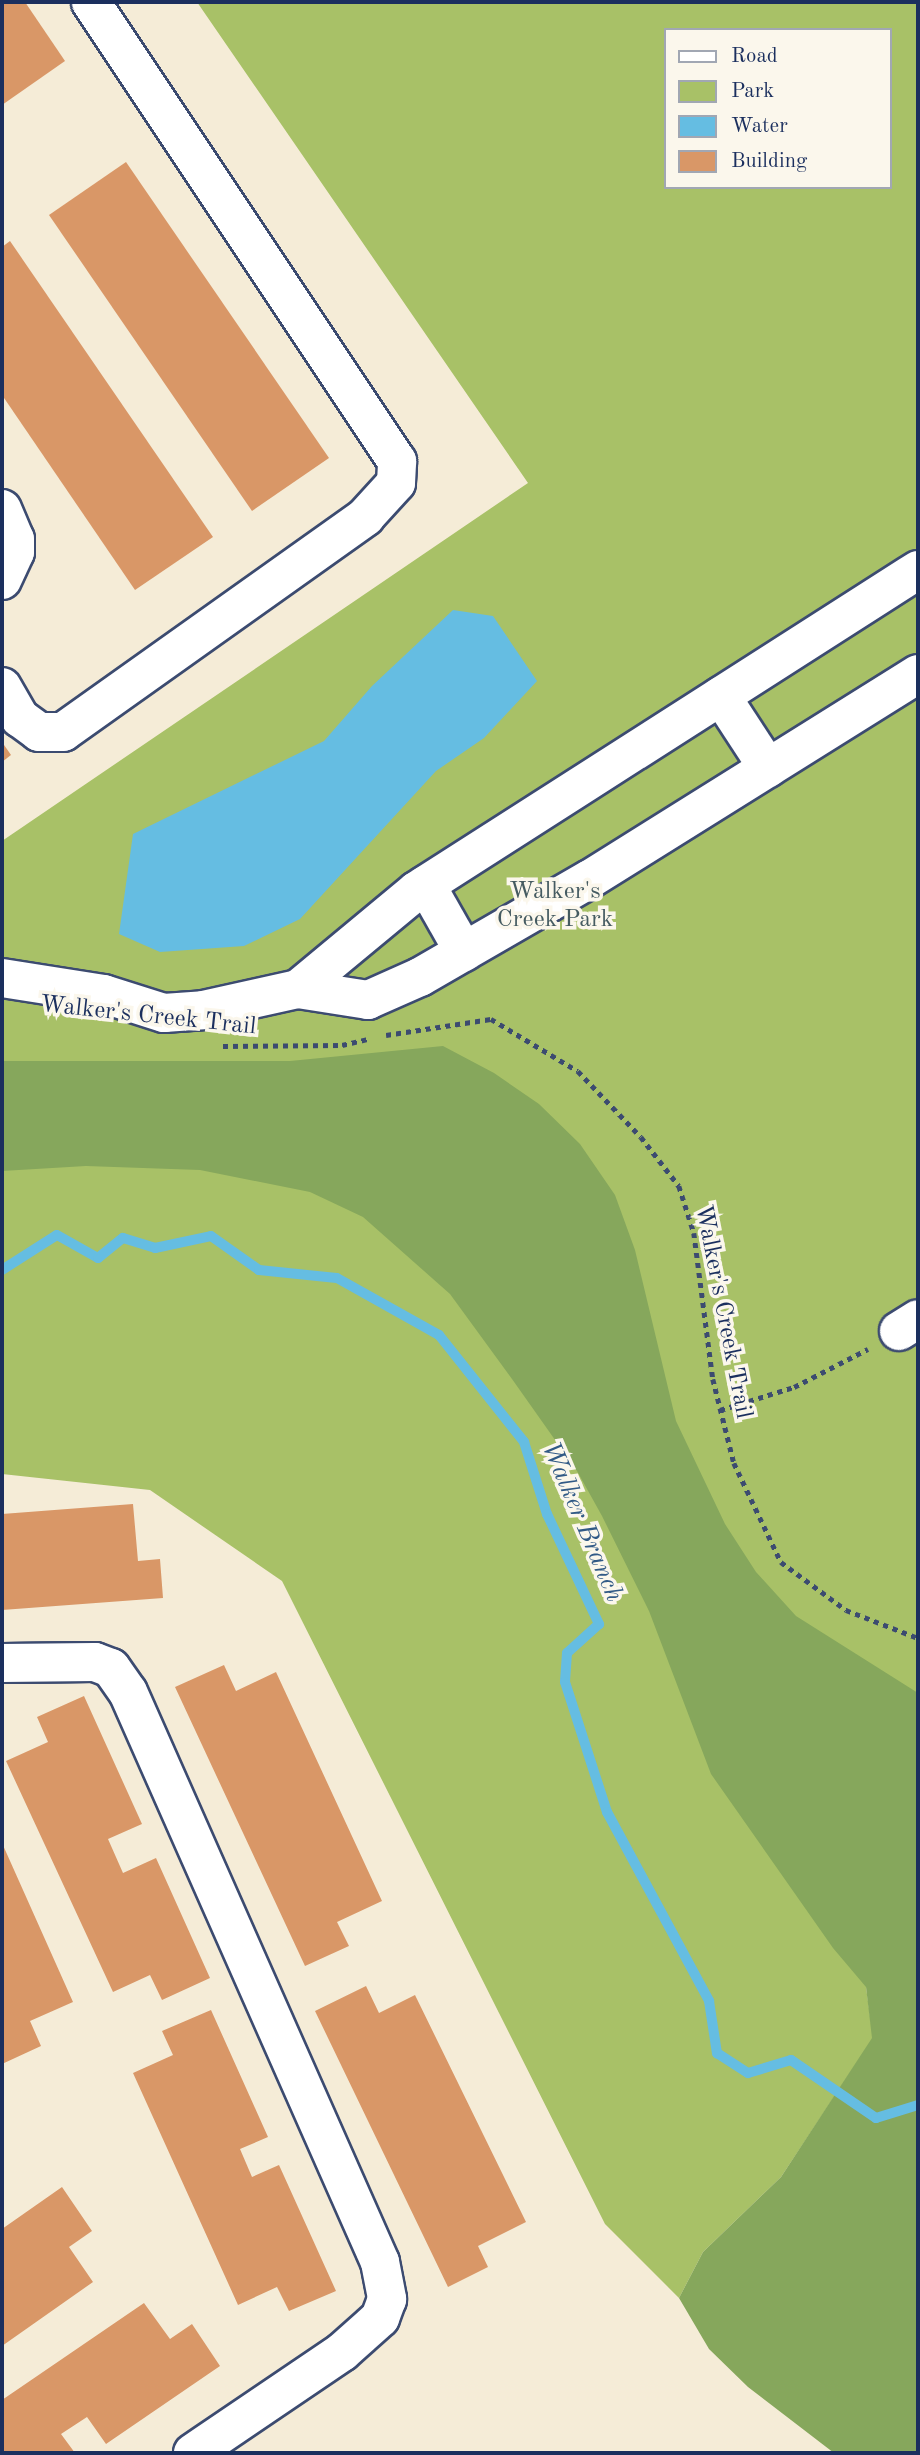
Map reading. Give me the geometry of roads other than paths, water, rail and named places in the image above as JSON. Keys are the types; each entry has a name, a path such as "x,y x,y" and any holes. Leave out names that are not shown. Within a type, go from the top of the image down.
{"lane":[{"path":"2,687 20,718 39,732 63,732 365,517 396,483 397,461 91,2"},
{"path":"2,509 15,538 15,552 2,580"},
{"path":"298,989 426,885 918,570"},
{"path":"2,978 104,993 164,1013 202,1010 298,989 368,1000 464,952 918,674"},
{"path":"721,696 768,768"},
{"path":"426,885 464,952"},
{"path":"2,1663 95,1662 111,1668 128,1692 380,2262 387,2299 380,2318 342,2352 193,2453"}],"water":[{"path":"453,610 493,616 537,681 484,738 436,771 300,919 244,946 160,952 119,934 133,834 324,741 372,686"}],"waterway":[{"name":"Walker Branch","path":"2,1270 57,1235 98,1258 123,1238 155,1248 211,1236 259,1270 337,1278 439,1335 524,1442 547,1514 599,1624 567,1653 565,1682 607,1812 709,2001 717,2053 748,2073 791,2060 876,2118 918,2105"}],"park label":[{"name":"Walker's Creek Park","path":"555,907"}]}
